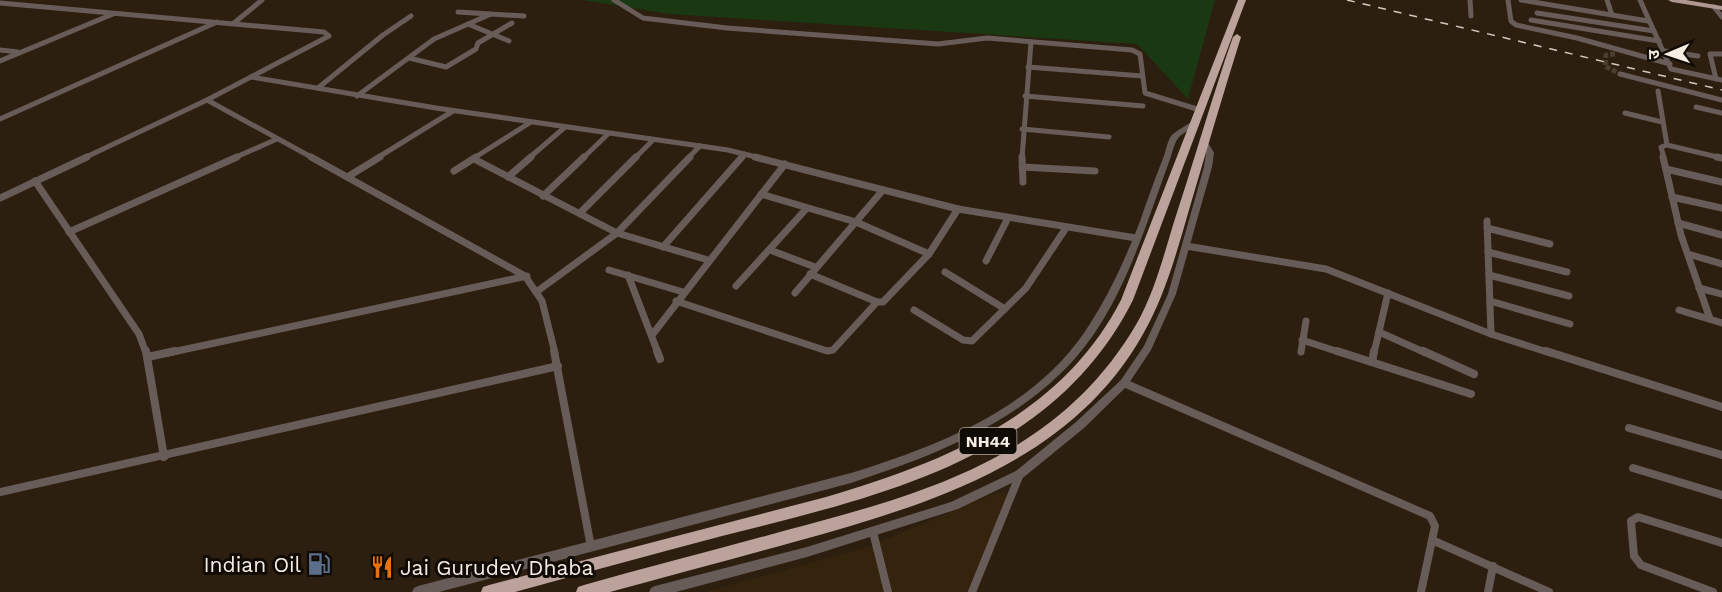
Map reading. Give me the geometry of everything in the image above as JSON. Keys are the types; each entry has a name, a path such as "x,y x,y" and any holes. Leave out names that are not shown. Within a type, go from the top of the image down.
{"highway":[{"name":"NH44","path":"489,592 872,488 924,471 967,453 1002,432 1065,386 1109,332 1125,305 1151,243 1242,0"},
{"name":"NH44","path":"584,592 900,505 961,482 997,465 1035,442 1073,412 1103,382 1142,325 1162,276 1250,0"}],"main road":[{"path":"1672,0 1702,2 1718,7"}],"street":[{"path":"234,23 262,0"},
{"path":"614,0 643,18 727,28 938,44 987,38 1137,52 1143,88 1150,96 1200,110"},
{"path":"1470,0 1471,16"},
{"path":"1508,0 1511,21 1516,25 1577,38 1671,67"},
{"path":"1521,0 1648,21"},
{"path":"1607,0 1612,15"},
{"path":"1641,0 1648,21 1671,67"},
{"path":"0,3 324,32 329,36 207,100 0,198"},
{"path":"1718,7 1722,17"},
{"path":"458,12 524,16"},
{"path":"1537,12 1654,31"},
{"path":"0,61 115,13"},
{"path":"357,96 441,35 491,14"},
{"path":"318,88 382,35 411,16"},
{"path":"1531,20 1659,41"},
{"path":"0,119 218,22"},
{"path":"409,57 446,67 512,23"},
{"path":"468,24 509,41"},
{"path":"1023,182 1023,129 1031,42"},
{"path":"0,51 20,52"},
{"path":"1664,51 1698,56"},
{"path":"1615,54 1719,79"},
{"path":"1719,79 1710,54 1722,54"},
{"path":"1028,67 1142,76"},
{"path":"1620,74 1722,100"},
{"path":"251,77 453,111 744,154 958,209 1136,238"},
{"path":"1658,91 1666,145"},
{"path":"1025,96 1143,106"},
{"path":"207,100 349,176 527,276 539,290 558,366 591,547"},
{"path":"1696,107 1722,113"},
{"path":"349,176 453,111"},
{"path":"1625,113 1662,122"},
{"path":"454,171 531,123"},
{"path":"418,592 880,467 952,442 984,426 1052,376 1076,350 1109,301 1175,136 1194,124"},
{"path":"508,177 564,128"},
{"path":"1023,129 1109,137"},
{"path":"543,196 608,134"},
{"path":"69,232 277,139"},
{"path":"580,213 653,140"},
{"path":"655,592 807,552 954,506 1020,474 1080,425 1124,383 1148,347 1162,320 1208,167 1210,153 1204,143"},
{"path":"1710,319 1678,223 1661,147 1666,145 1722,158"},
{"path":"539,290 617,233 700,146"},
{"path":"663,247 744,154"},
{"path":"474,159 617,233 708,260"},
{"path":"652,335 708,260 786,164"},
{"path":"1022,167 1095,171"},
{"path":"1666,169 1722,182"},
{"path":"36,181 134,326 148,357 164,457"},
{"path":"795,292 883,190"},
{"path":"761,194 856,222 929,254"},
{"path":"1672,196 1722,208"},
{"path":"736,286 807,208"},
{"path":"810,274 877,302 887,300 929,254 958,209"},
{"path":"986,261 1008,218"},
{"path":"1678,223 1722,235"},
{"path":"1491,334 1487,225 1550,244"},
{"path":"914,310 969,341 1026,288 1066,228"},
{"path":"1186,246 1314,266 1491,334 1722,407"},
{"path":"770,250 815,267"},
{"path":"1488,252 1567,272"},
{"path":"1688,254 1722,264"},
{"path":"609,270 684,292"},
{"path":"945,272 1005,309"},
{"path":"1489,274 1569,296"},
{"path":"628,275 660,359"},
{"path":"148,357 527,276"},
{"path":"1699,288 1722,294"},
{"path":"1371,362 1388,293"},
{"path":"676,301 827,351 833,350 877,302"},
{"path":"1490,301 1570,324"},
{"path":"1679,310 1722,323"},
{"path":"1300,352 1306,321"},
{"path":"1379,332 1474,374"},
{"path":"1302,340 1471,394"},
{"path":"0,492 164,457 558,366"},
{"path":"1124,383 1425,513 1434,522 1421,592"},
{"path":"1629,428 1722,455"},
{"path":"1633,468 1722,495"},
{"path":"972,592 1020,474"},
{"path":"1713,592 1641,565 1634,556 1631,521 1638,517 1722,543"},
{"path":"873,532 888,592"},
{"path":"1432,540 1549,592"},
{"path":"1488,592 1493,566"}],"shaded area":[{"path":"998,492 1008,495 969,592 706,592 871,546"}],"green space":[{"path":"583,0 1215,0 1188,99 1137,44 669,14"}],"tunnel":[{"path":"1615,54 1606,55 1605,66 1620,74"}],"railway":[{"path":"1347,0 1722,90"}],"place":[{"name":"Indian Oil","path":"319,564"},
{"name":"Jai Gurudev Dhaba","path":"382,567"}]}
